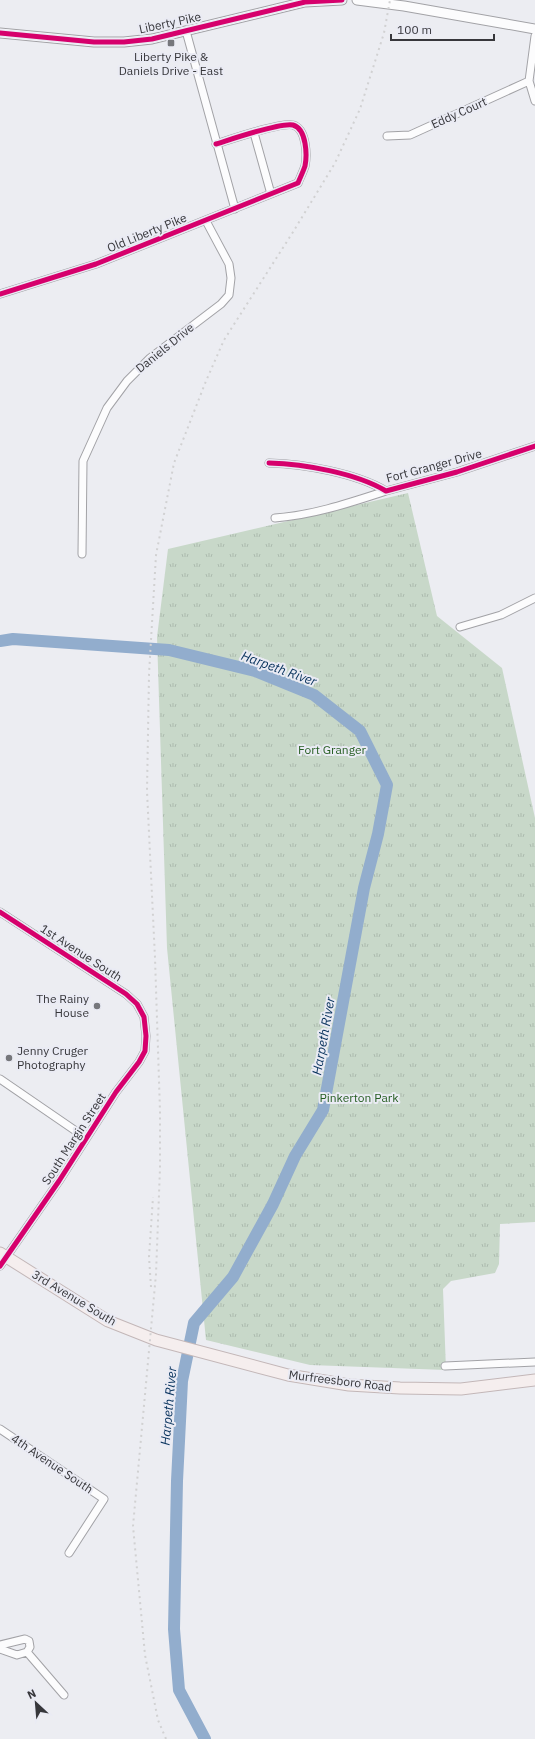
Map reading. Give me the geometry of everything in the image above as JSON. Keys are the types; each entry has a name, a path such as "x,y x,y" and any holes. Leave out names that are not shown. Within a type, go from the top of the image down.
{"main road":[{"name":"3rd Avenue South","path":"2,1259 108,1321 153,1339"},
{"name":"Murfreesboro Road","path":"153,1339 288,1375 349,1385 461,1389 535,1380"}],"street":[{"name":"Liberty Pike","path":"0,33 94,42 124,42 152,39 305,2 342,0"},
{"path":"357,0 404,6 535,29"},
{"path":"186,31 235,210"},
{"path":"535,36 529,81 535,101"},
{"name":"Eddy Court","path":"387,136 410,135 529,81"},
{"name":"Old Liberty Pike","path":"0,294 96,264 235,210 298,183 305,166 305,140 299,128 294,125 282,125 254,133"},
{"path":"216,144 254,133 271,194"},
{"name":"Daniels Drive","path":"82,554 83,461 107,408 127,381 150,358 230,296 231,278 229,264 206,221"},
{"name":"Fort Granger Drive","path":"275,518 299,516 341,506 386,491 457,472 535,446"},
{"name":"Fort Granger Drive","path":"269,463 336,472 371,482 386,491"},
{"path":"460,627 501,615 535,598"},
{"name":"1st Avenue South","path":"0,912 126,994 137,1004 144,1018"},
{"name":"South Margin Street","path":"2,1259 60,1180 86,1138 129,1074 139,1062 145,1051 146,1036 144,1018"},
{"path":"0,1080 86,1138"},
{"path":"445,1366 535,1362"},
{"name":"4th Avenue South","path":"0,1429 104,1499 69,1552"},
{"path":"0,1645 25,1639 29,1641 30,1647 27,1652 17,1655 0,1649"},
{"path":"27,1652 64,1694"}],"green space":[{"path":"408,493 437,616 502,668 535,818 535,1222 500,1224 499,1264 495,1273 451,1281 443,1289 446,1370 310,1365 206,1340 167,948 157,637 168,549"}],"waterway":[{"name":"Harpeth River","path":"0,641 13,639 169,650 255,671 314,695 360,731 387,785 378,834 364,888 323,1110 295,1156 273,1204 233,1277 194,1323 182,1381 177,1481 174,1629 179,1690 205,1739"}],"railway":[{"path":"166,1739 158,1720 145,1655 133,1526 156,1274 160,1168 160,1111 155,958 147,791 149,674 156,555 174,463 206,381 224,340 335,163 360,109 384,33 390,0"},
{"path":"151,1287 149,1257 153,1197"}],"cycle path":[{"path":"0,33 94,42 124,42 152,39 305,2 342,0"},
{"path":"0,294 96,264 298,183 305,166 305,143 301,132 293,125 268,128 216,144"},
{"path":"269,463 298,465 345,474 386,491 457,472 535,446"},
{"path":"0,912 126,994 137,1004 144,1017 146,1036 145,1051 139,1062 116,1092 59,1181 0,1266"}],"place":[{"name":"Liberty Pike & Daniels Drive - East","path":"171,43"},
{"name":"The Rainy House","path":"97,1006"},
{"name":"Jenny Cruger Photography","path":"9,1058"}],"park label":[{"name":"Fort Granger","path":"332,750"},
{"name":"Pinkerton Park","path":"359,1098"}]}
